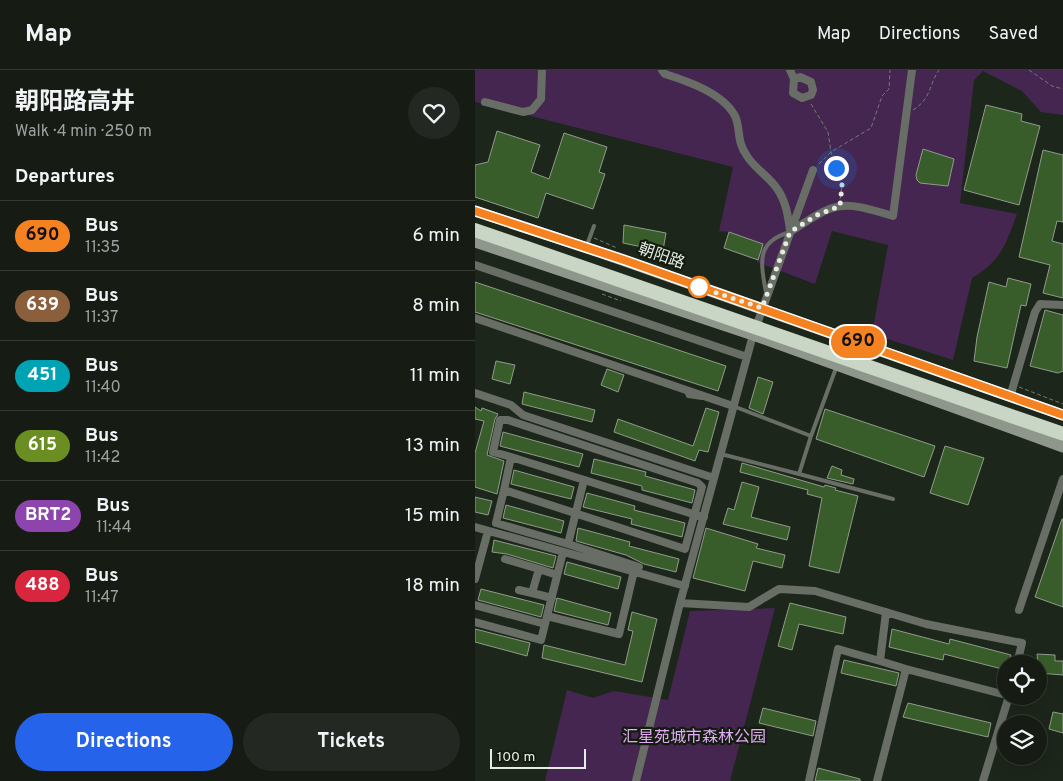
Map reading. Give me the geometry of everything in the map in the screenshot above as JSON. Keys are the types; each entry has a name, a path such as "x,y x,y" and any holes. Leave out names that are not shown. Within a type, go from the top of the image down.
{"highway":[{"name":"朝阳路","path":"475,223 757,322 1063,434"},
{"name":"朝阳路","path":"475,230 1063,425"}],"street":[{"path":"485,102 523,112 532,110 541,98 542,70"},
{"path":"662,70 665,74 701,85 721,101 735,117 738,140 747,156 778,189 787,210 790,232"},
{"path":"790,70 794,79 793,93 802,98 807,98 813,90 811,82 801,77 794,79"},
{"path":"790,232 817,215 840,206 858,206 893,216 912,70"},
{"path":"505,490 685,549 714,478 757,322 813,170"},
{"name":"朝阳路","path":"475,211 586,248 757,322 837,366 1063,447"},
{"name":"朝阳路","path":"475,242 1010,396 1063,415"},
{"path":"475,265 747,357"},
{"path":"1010,396 1039,304 1063,305"},
{"path":"475,318 733,406"},
{"path":"475,393 511,405 523,414 714,478"},
{"path":"636,781 685,586 700,516 702,487 698,483 508,420 500,420 493,452 700,516"},
{"path":"511,457 496,524 568,544 685,586"},
{"path":"1019,610 1063,479"},
{"path":"568,544 584,480"},
{"path":"475,527 563,552 637,569"},
{"path":"475,579 476,569 488,531"},
{"path":"475,622 541,640 563,552"},
{"path":"505,559 557,575"},
{"path":"532,593 539,569"},
{"path":"475,605 619,634 637,569"},
{"path":"681,603 749,607 779,589 815,591 927,624 1022,643 1019,655"},
{"path":"519,590 551,598"},
{"path":"881,661 886,612"},
{"path":"809,781 838,649 997,693"},
{"path":"877,781 906,669"},
{"path":"983,781 1004,705"}],"lane":[{"path":"586,248 593,226"},
{"path":"767,294 762,259 768,242 777,236 790,232"},
{"path":"799,474 837,366"},
{"path":"733,406 811,436"},
{"path":"721,454 893,499"}],"path":[{"path":"813,170 831,152 871,128 882,96 889,89 890,70"},
{"path":"907,114 921,105 929,96 935,76 939,70"},
{"path":"1029,70 1052,86 1063,89"},
{"path":"807,98 828,132 831,152 842,185 840,206"},
{"path":"1014,385 1063,404"}],"green space":[{"path":"475,70 1063,70 1063,115 1041,112 1022,91 983,71 974,80 960,203 1017,214 1001,251 990,265 972,278 953,360 872,334 888,245 832,231 815,284 757,262 763,244 729,232 719,231 733,167 475,102"},
{"name":"汇星苑城市森林公园","path":"775,608 730,781 545,781 567,690 593,698 614,691 668,700 690,611"}],"building":[{"path":"986,105 1022,114 1021,121 1040,126 1019,205 964,190"},
{"path":"497,131 540,145 531,172 549,179 564,133 607,147 599,172 605,174 593,209 546,193 538,218 475,197 475,165 488,162"},
{"path":"923,149 954,159 948,186 920,183 917,180 916,175"},
{"path":"1043,150 1063,155 1063,222 1057,221 1052,241 1063,244 1063,298 1043,293 1050,265 1019,257"},
{"path":"624,225 666,233 662,256 646,253 647,248 623,243"},
{"path":"729,232 763,244 758,260 724,248"},
{"path":"1008,278 1031,284 1026,306 1021,305 1007,368 974,361 977,337 989,282 1006,287"},
{"path":"475,282 726,366 718,391 475,312"},
{"path":"1045,310 1063,315 1063,371 1058,373 1030,366"},
{"path":"496,361 515,365 510,384 492,379"},
{"path":"607,369 624,375 618,392 601,385"},
{"path":"758,377 773,382 763,414 749,408"},
{"path":"524,392 595,410 592,422 522,404"},
{"path":"475,407 481,411 482,408 498,414 495,419 487,455 504,461 497,494 475,487 475,453 484,421 475,419"},
{"path":"706,408 719,412 708,452 699,450 695,461 614,432 618,419 693,446"},
{"path":"825,409 935,446 924,477 816,439"},
{"path":"503,432 583,454 579,467 500,446"},
{"path":"945,446 984,458 968,505 930,493"},
{"path":"594,459 646,472 645,476 695,490 692,503 642,490 642,486 591,473"},
{"path":"742,463 824,487 825,485 836,488 835,490 858,496 839,573 809,566 822,498 807,494 808,490 740,472"},
{"path":"832,466 842,470 841,475 854,479 853,484 827,478"},
{"path":"514,470 574,487 571,499 511,484"},
{"path":"742,482 759,487 751,517 790,527 787,540 723,524 728,508 734,510"},
{"path":"587,493 635,506 634,510 685,523 682,537 631,524 632,519 583,507"},
{"path":"475,497 492,501 488,515 475,512"},
{"path":"506,505 564,521 561,533 503,518"},
{"path":"1063,519 1063,607 1035,597"},
{"path":"578,528 630,542 629,546 679,559 676,572 644,564 626,555 576,541"},
{"path":"706,528 758,544 756,548 785,555 782,568 753,561 745,591 693,578"},
{"path":"494,540 556,556 553,568 507,554 492,552"},
{"path":"567,562 621,577 618,589 564,574"},
{"path":"481,589 544,605 541,617 478,600"},
{"path":"557,598 611,613 608,625 554,611"},
{"path":"790,603 846,617 843,634 799,624 792,650 778,646"},
{"path":"632,612 657,619 642,682 542,658 544,645 625,665 633,631 628,630"},
{"path":"475,629 530,643 527,656 475,642"},
{"path":"892,629 949,644 950,639 1011,655 997,655 997,668 944,654 943,660 889,647"},
{"path":"1037,654 1055,655 1055,661 1063,661 1063,675 1047,674 1047,655"},
{"path":"844,660 899,673 896,686 841,673"},
{"path":"908,703 991,723 988,737 903,717"},
{"path":"763,708 816,721 813,736 759,723"},
{"path":"1053,712 1063,714 1063,733 1049,729"},
{"path":"818,768 860,779 860,781 815,781"}],"bus line":[{"name":"690","path":"475,211 624,260 1063,415"}],"route":[{"path":"699,287 762,308 790,232 817,215 833,207 840,206 842,185 836,168"}]}
